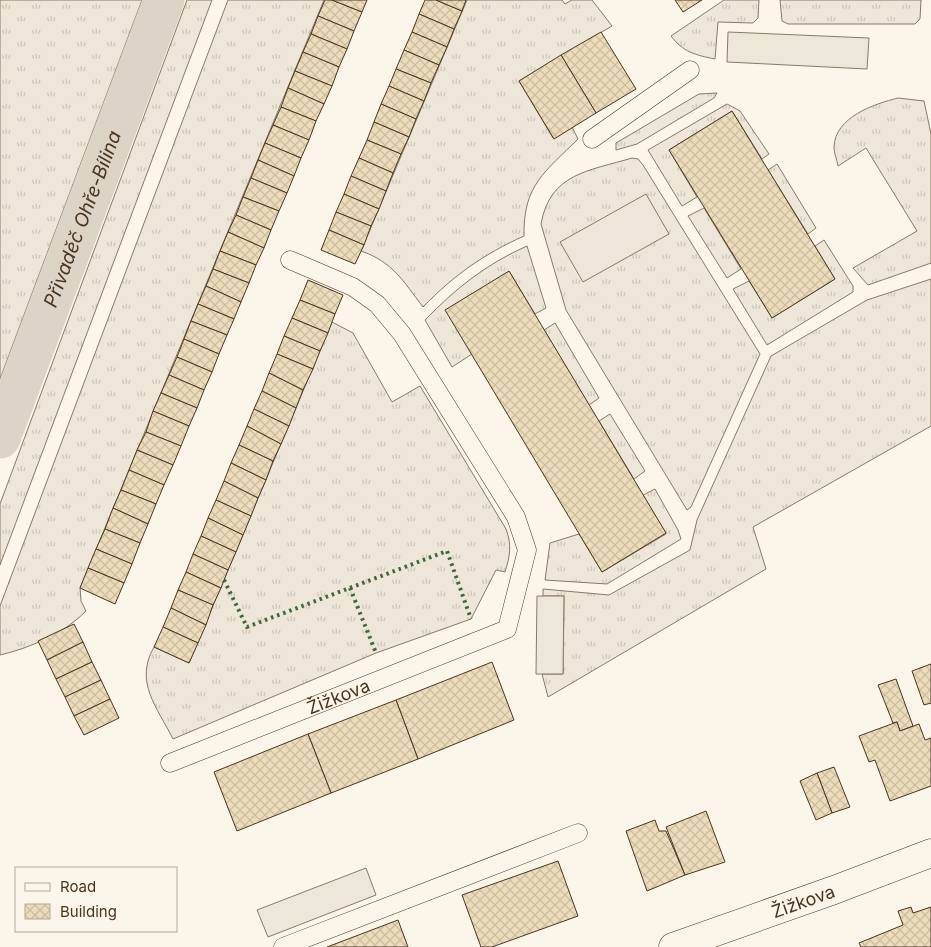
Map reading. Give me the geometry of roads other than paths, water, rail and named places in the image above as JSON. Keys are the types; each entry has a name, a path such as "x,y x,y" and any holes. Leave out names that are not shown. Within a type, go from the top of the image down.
{"street":[{"name":"Žižkova","path":"673,947 834,890 931,853"}],"lane":[{"path":"592,139 690,70"},
{"name":"Žižkova","path":"170,763 507,628 527,550 516,517 402,334 377,304 353,287 290,260"},
{"path":"283,947 578,833"}],"waterway":[{"name":"Přivaděč Ohře-Bílina","path":"0,438 164,0"}]}
